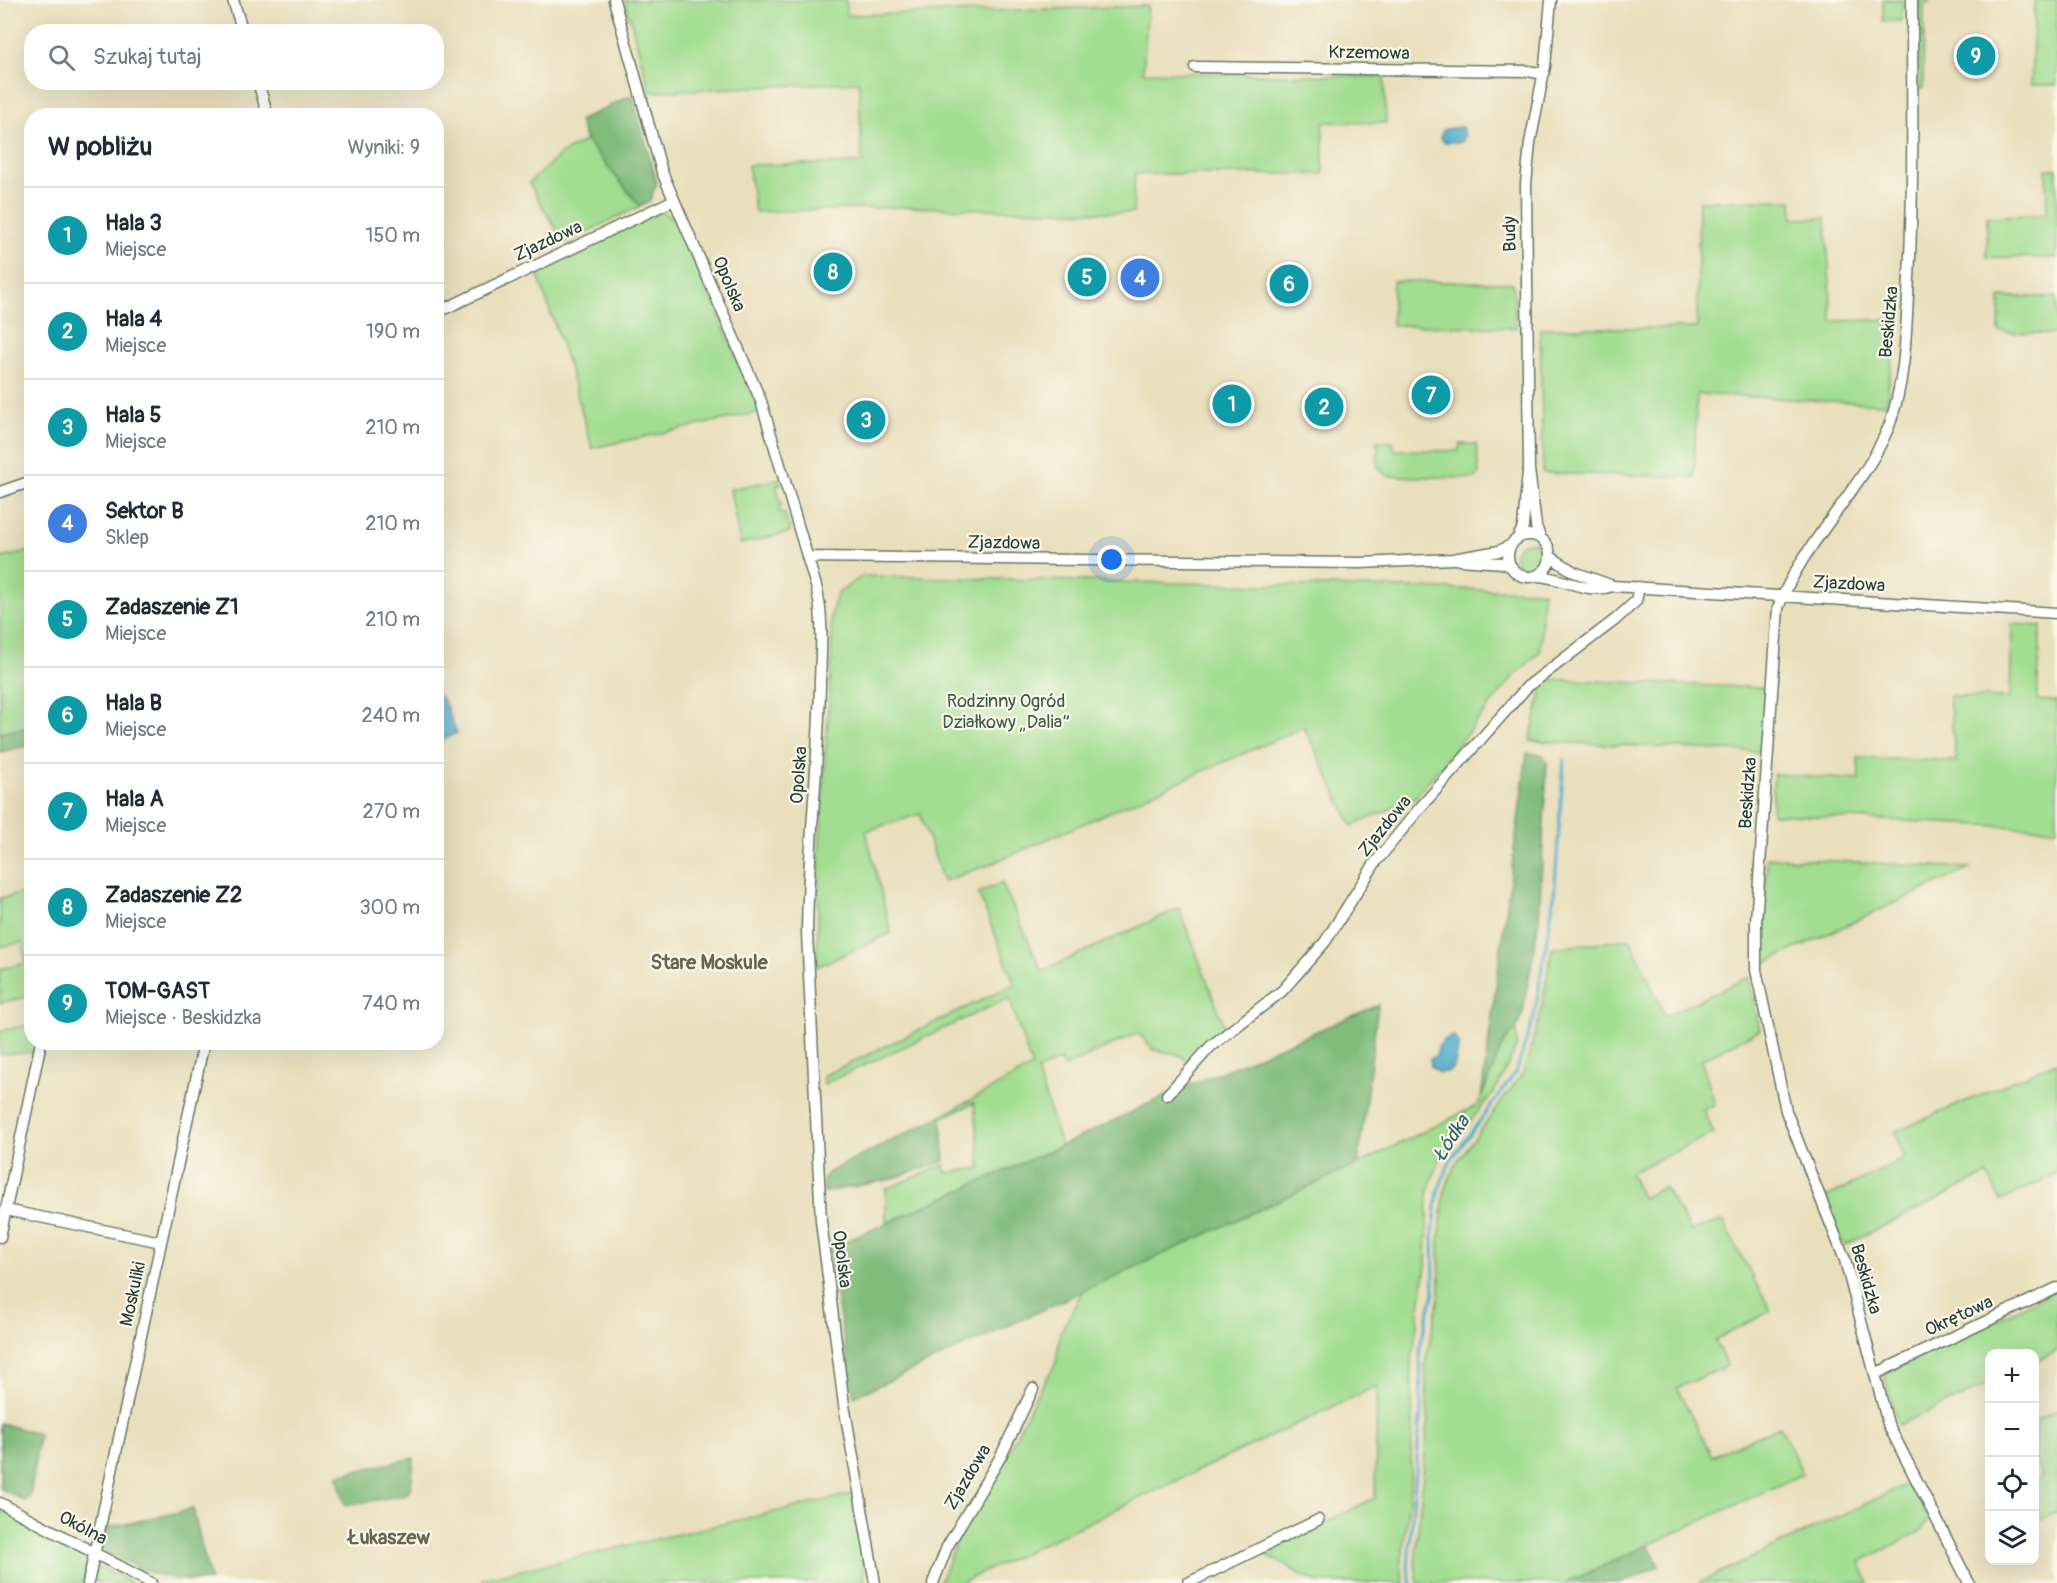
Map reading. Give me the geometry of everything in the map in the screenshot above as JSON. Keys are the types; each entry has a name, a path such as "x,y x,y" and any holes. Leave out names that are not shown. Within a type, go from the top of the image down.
{"street":[{"path":"233,0 240,24"},
{"name":"Opolska","path":"614,0 658,162 761,401 822,613 820,709 807,921 821,1221 844,1405 875,1583"},
{"name":"Budy","path":"1540,537 1536,526 1529,469 1527,167 1544,74 1551,0"},
{"name":"Beskidzka","path":"1912,0 1910,262 1906,330 1896,399 1889,424 1878,447 1778,608 1756,922 1756,970 1786,1111 1845,1260 1888,1424 1969,1583"},
{"name":"Krzemowa","path":"1195,67 1516,71 1544,74"},
{"path":"260,90 266,108"},
{"name":"Zjazdowa","path":"444,309 674,200"},
{"name":"Budy","path":"1514,541 1522,526 1525,484 1529,469"},
{"path":"0,492 24,484"},
{"path":"1531,534 1540,537 1547,544 1551,558 1548,567 1537,576 1523,576 1512,567 1508,558 1514,541 1531,534"},
{"name":"Zjazdowa","path":"1453,559 1499,551 1514,541"},
{"name":"Zjazdowa","path":"807,557 1345,563 1453,559 1503,563 1512,567"},
{"name":"Zjazdowa","path":"1551,558 1574,572 1613,586 2057,613"},
{"name":"Zjazdowa","path":"1537,576 1590,589 1602,590 1613,586"},
{"name":"Zjazdowa","path":"1167,1095 1211,1046 1282,992 1325,942 1381,855 1527,687 1615,620 1636,601 1640,587"},
{"path":"0,1237 39,1050"},
{"name":"Moskuliki","path":"88,1583 202,1050"},
{"path":"6,1210 161,1242"},
{"name":"Okrętowa","path":"1875,1374 2057,1288"},
{"name":"Zjazdowa","path":"933,1583 947,1547 1001,1455 1033,1389"},
{"name":"Okólna","path":"0,1503 151,1583"},
{"path":"1188,1583 1318,1520"}],"green space":[{"path":"625,0 846,0 847,15 1148,6 1143,72 1384,77 1386,123 1323,122 1323,174 1135,174 1133,213 907,207 755,212 748,165 862,163 859,82 650,92"},
{"path":"1883,0 1903,0 1902,21 1883,21"},
{"path":"1919,0 1929,0 1929,4 1924,4 1923,89 1919,88"},
{"path":"2035,0 2057,0 2057,85 2031,85"},
{"path":"632,95 657,183 649,202 640,206 586,140 579,121"},
{"path":"586,140 640,206 564,243 529,183 562,153"},
{"path":"2046,169 2057,169 2057,258 1987,257 1987,217 2047,214"},
{"path":"1792,200 1793,219 1826,218 1832,321 1898,319 1886,404 1697,394 1694,477 1543,473 1540,328 1697,328 1699,201"},
{"path":"661,212 676,220 684,233 760,412 592,448 570,370 536,269"},
{"path":"1393,281 1513,283 1516,328 1392,325"},
{"path":"2000,297 2057,297 2057,334 1999,332"},
{"path":"1377,441 1392,442 1395,450 1459,451 1460,444 1476,444 1479,474 1473,478 1387,476 1377,466 1378,445 1375,444"},
{"path":"780,479 781,484 776,486 782,505 779,507 780,513 784,512 790,532 740,544 730,489"},
{"path":"1529,542 1539,546 1543,556 1539,566 1529,570 1519,566 1515,556 1519,546"},
{"path":"24,553 24,728 0,733 0,558"},
{"name":"Rodzinny Ogród Działkowy „Dalia”","path":"862,576 1543,591 1540,652 1513,677 1415,798 1352,826 1304,727 991,864 943,881 920,814 866,831 891,933 817,967 819,854 832,654 831,615 837,594"},
{"path":"2012,624 2041,626 2037,700 2057,701 2057,829 1772,814 1774,774 1859,780 1858,758 1956,761 1949,696 2010,698"},
{"path":"1544,679 1766,688 1763,752 1530,741"},
{"path":"24,728 24,747 0,752 0,733"},
{"path":"1527,753 1543,755 1547,762 1539,920 1523,1012 1516,1029 1503,1043 1481,1098"},
{"path":"1767,857 1777,858 1971,868 1762,964"},
{"path":"1002,883 1042,971 1179,908 1225,1028 1189,1061 1177,1054 1154,1050 1138,1033 1064,1067 1060,1060 1037,1071 1061,1146 886,1223 886,1189 944,1165 946,1173 981,1168 974,1103 942,1118 941,1116 1032,1067 1009,998 824,1084 823,1076 1015,984 978,893"},
{"path":"24,893 24,952 22,942 0,947 0,898"},
{"path":"1630,939 1665,1016 1749,977 1760,1030 1701,1060 1715,1104 1703,1110 1714,1133 1630,1173 1642,1198 1664,1187 1691,1231 1722,1221 1771,1311 1715,1340 1727,1366 1677,1388 1712,1456 1780,1426 1803,1474 1566,1583 1418,1583 1415,1564 1428,1420 1425,1364 1440,1292 1439,1243 1444,1193 1455,1164 1523,1073 1540,1017 1552,948"},
{"path":"24,963 24,998 0,1003 0,969"},
{"path":"1378,1005 1358,1164 854,1397 828,1249 1061,1146 1167,1095"},
{"path":"24,1026 24,1050 36,1050 36,1052 0,1054 0,1031"},
{"path":"1516,1029 1517,1045 1498,1086 1439,1161 1428,1190 1426,1266 1411,1366 1413,1420 1409,1501 1401,1567 1404,1583 1317,1583 1263,1553 1375,1498 1377,1386 960,1583 939,1583 963,1527 1008,1453 1035,1397 1056,1363 1060,1333 1083,1290 1358,1164 1478,1105 1503,1043"},
{"path":"2057,1062 2057,1173 2001,1201 1987,1174 1844,1246 1824,1198 1905,1158 1894,1132"},
{"path":"941,1116 945,1161 888,1180 824,1192 823,1180 829,1172"},
{"path":"2057,1290 2057,1351 2039,1360 2039,1349 1985,1349 1985,1386 1899,1425 1884,1377 1887,1373"},
{"path":"2057,1410 2057,1512 2039,1520 2039,1479 2042,1477 2039,1470 2039,1418"},
{"path":"0,1423 39,1434 30,1497 25,1501 0,1488"},
{"path":"414,1458 411,1487 406,1495 345,1505 337,1475"},
{"path":"1907,1484 1930,1519 1920,1532 1860,1562 1869,1583 1698,1583"},
{"path":"853,1494 865,1583 483,1583 482,1579"},
{"path":"0,1509 88,1555 83,1583 0,1583"},
{"path":"193,1509 210,1580 179,1579 153,1574 128,1564 102,1550 99,1545 104,1529"},
{"path":"1648,1545 1659,1566 1622,1583 1566,1583"},
{"path":"100,1567 132,1583 96,1583 96,1573"}],"water":[{"path":"1462,127 1465,135 1462,142 1444,142 1440,137 1444,129"},
{"path":"444,701 457,733 444,739"},
{"path":"1454,1036 1459,1043 1455,1064 1450,1071 1439,1073 1431,1066 1430,1059 1436,1056 1441,1043"}],"waterway":[{"name":"Łódka","path":"1411,1583 1408,1568 1421,1409 1420,1346 1434,1292 1433,1234 1438,1191 1450,1161 1516,1072 1534,1017 1554,897 1564,759"}],"place":[{"name":"TOM-GAST","path":"1976,56"},
{"name":"Zadaszenie Z2","path":"833,272"},
{"name":"Zadaszenie Z1","path":"1087,277"},
{"name":"Sektor B","path":"1140,278"},
{"name":"Hala B","path":"1289,284"},
{"name":"Hala A","path":"1431,395"},
{"name":"Hala 3","path":"1232,404"},
{"name":"Hala 4","path":"1324,407"},
{"name":"Hala 5","path":"866,420"}],"district":[{"name":"Stare Moskule","path":"709,962"},
{"name":"Łukaszew","path":"389,1537"}]}
